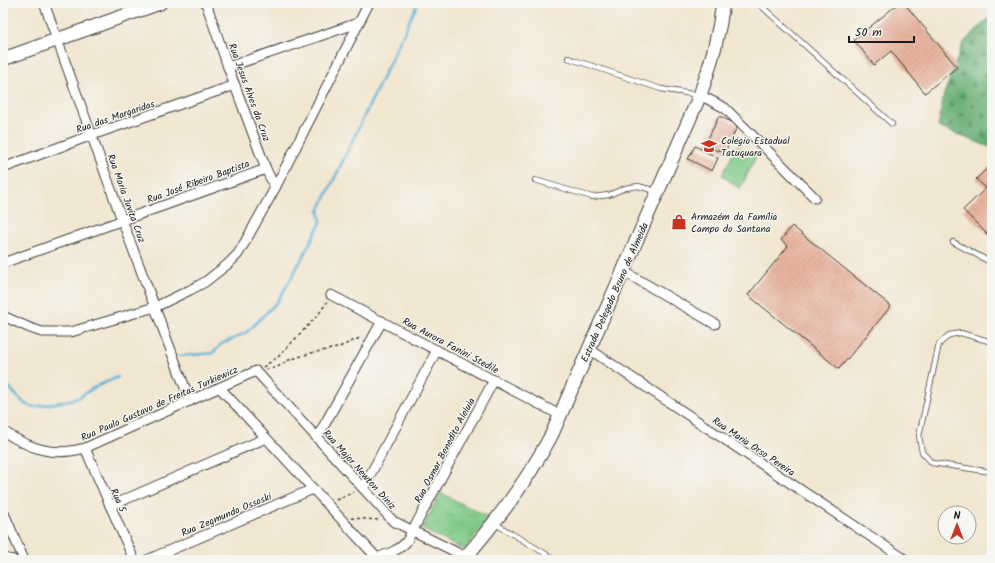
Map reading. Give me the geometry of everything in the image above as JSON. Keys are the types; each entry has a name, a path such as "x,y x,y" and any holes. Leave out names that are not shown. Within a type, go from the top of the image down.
{"main road":[{"path":"3,59 160,3"},
{"name":"Estrada Delegado Bruno de Almeida","path":"465,559 527,478 541,455 560,415 700,95 717,40 723,3"}],"street":[{"name":"Rua Maria Juvita Cruz","path":"44,3 122,220 190,401"},
{"name":"Rua Jesus Alves da Cruz","path":"206,3 266,169 276,188"},
{"path":"3,316 42,332 71,332 155,307 205,282 218,273 238,254 276,188 369,3"},
{"path":"228,67 358,23"},
{"name":"Rua das Margaridas","path":"3,168 235,85"},
{"path":"700,95 725,108 815,198"},
{"name":"Rua José Ribeiro Baptista","path":"3,263 266,169"},
{"path":"623,271 715,324"},
{"name":"Rua Aurora Fanini Stedile","path":"331,294 560,415"},
{"path":"317,438 382,321"},
{"path":"363,488 437,350"},
{"name":"Rua Maria Orso Pereira","path":"589,350 906,560"},
{"name":"Rua Paulo Gustavo de Freitas Turkiewicz","path":"3,431 20,442 48,452 69,452 85,448 256,371"},
{"name":"Rua Major Newton Diniz","path":"256,371 393,521 465,559"},
{"name":"Rua Osmar Benedito Aleluia","path":"376,559 403,546 414,531 494,380"},
{"path":"220,388 376,559"},
{"path":"110,506 266,438"},
{"name":"Rua 5","path":"85,448 134,560"},
{"name":"Rua Zegmundo Ossoski","path":"147,560 313,489"},
{"path":"3,511 24,560"},
{"path":"3,558 13,560"}],"lane":[{"path":"758,3 892,124"},
{"path":"568,58 661,89 700,95"},
{"path":"535,180 592,197 609,195 625,188 638,186 658,192"},
{"path":"953,242 992,263"},
{"path":"992,342 961,333 949,335 939,344 919,436 922,452 932,463 992,472"},
{"path":"494,523 556,560"}],"path":[{"path":"256,371 278,357 318,315 331,294"},
{"path":"256,371 276,368 289,360 311,353 337,348 377,331"},
{"path":"327,504 363,488"},
{"path":"338,517 393,521"}],"green space":[{"path":"992,15 992,148 938,127 944,94 963,43"},
{"path":"737,146 756,157 740,189 722,175"},
{"path":"441,493 490,518 464,550 422,529"}],"building":[{"path":"899,3 904,3 957,67 925,93 891,51 874,65 854,40"},
{"path":"719,116 738,125 725,152 719,149 718,151 705,145"},
{"path":"695,146 718,158 712,171 688,159"},
{"path":"992,164 992,239 963,210 986,188 976,179"},
{"path":"792,226 891,306 839,369 748,295 788,246 781,240"}],"waterway":[{"path":"180,356 213,353 221,344 247,332 277,302 321,222 319,211 418,3"},
{"path":"3,379 25,404 33,407 78,398 95,387 118,377"}],"place":[{"name":"Colégio Estadual Tatuquara","path":"709,146"},
{"name":"Armazém da Família Campo do Santana","path":"679,222"}]}
